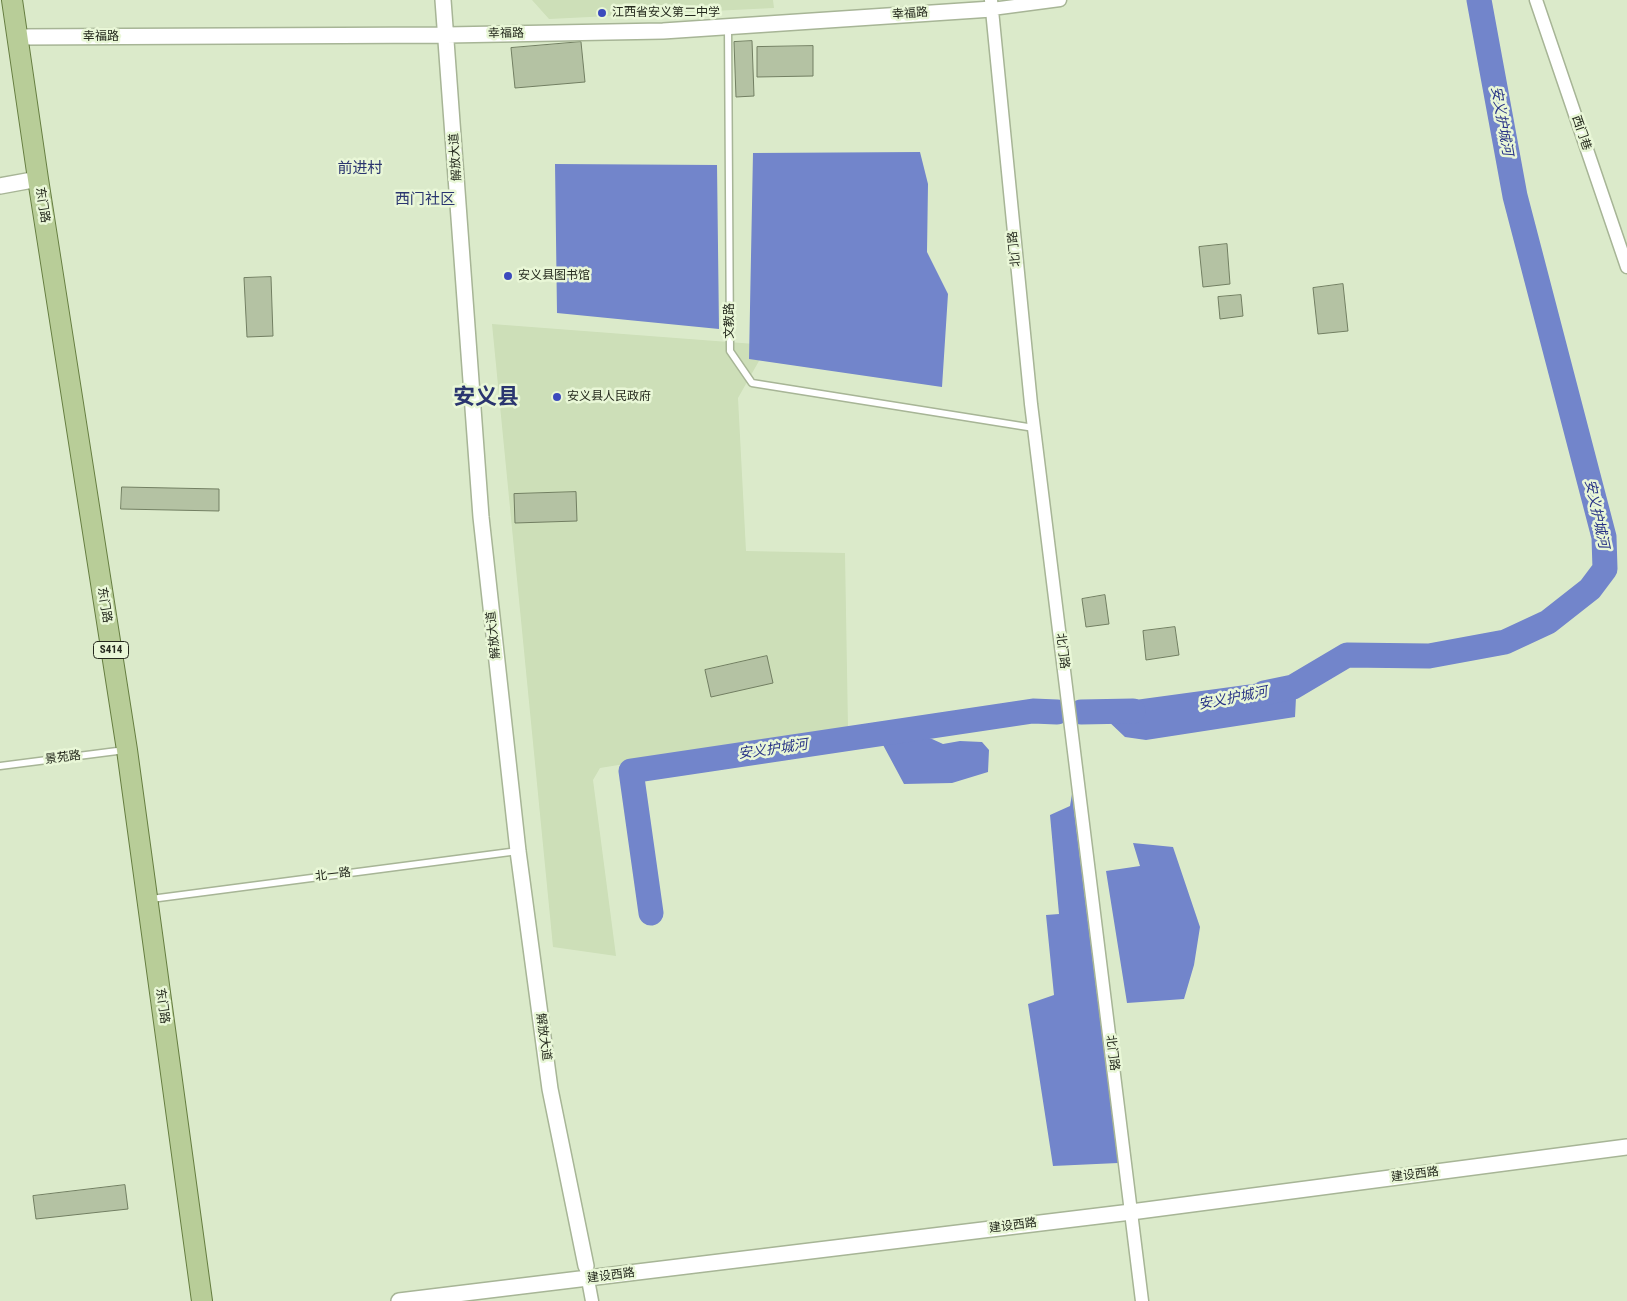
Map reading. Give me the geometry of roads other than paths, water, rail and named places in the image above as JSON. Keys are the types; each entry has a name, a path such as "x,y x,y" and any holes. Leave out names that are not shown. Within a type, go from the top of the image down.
{"main road":[{"name":"东门路","path":"12,0 126,750 202,1301"}],"street":[{"name":"解放大道","path":"443,0 481,517 518,851 550,1089 587,1272"},
{"path":"991,4 1060,0"},
{"name":"西门巷","path":"1536,0 1627,267"},
{"name":"幸福路","path":"19,37 447,35 664,31 991,4"},
{"name":"北门路","path":"991,4 1034,428 1142,1301"},
{"path":"0,186 38,179"},
{"name":"建设西路","path":"399,1301 587,1272 1132,1212 1627,1147"},
{"path":"587,1272 592,1301"}],"lane":[{"name":"文教路","path":"728,27 730,351 752,384 1034,428"},
{"name":"景苑路","path":"0,766 126,750"},
{"name":"北一路","path":"147,900 518,851"}],"water":[{"path":"920,152 928,184 927,252 948,294 942,387 749,359 753,153"},
{"path":"555,164 717,165 719,329 557,313"},
{"path":"1297,678 1295,717 1146,740 1125,737 1087,701 1135,700"},
{"path":"915,737 932,739 943,744 960,741 982,742 989,750 988,772 952,783 904,784 882,743"},
{"path":"1072,794 1118,1163 1053,1166 1028,1004 1054,995 1046,915 1059,914 1050,815 1070,806"},
{"path":"1133,843 1173,847 1200,927 1194,965 1184,999 1127,1003 1106,871 1140,866"}],"waterway":[{"name":"安义护城河","path":"1264,693 1293,687 1347,655 1429,656 1505,642 1548,622 1590,589 1605,569 1604,537 1515,196 1479,0"},
{"name":"安义护城河","path":"651,913 631,771 1033,711 1057,712"},
{"name":"安义护城河","path":"1081,712 1133,711"}],"place":[{"name":"江西省安义第二中学","path":"602,13"},
{"name":"安义县图书馆","path":"508,276"},
{"name":"安义县人民政府","path":"557,397"}],"district":[{"name":"前进村","path":"360,169"},
{"name":"西门社区","path":"425,200"},
{"name":"安义县","path":"486,398"}]}
